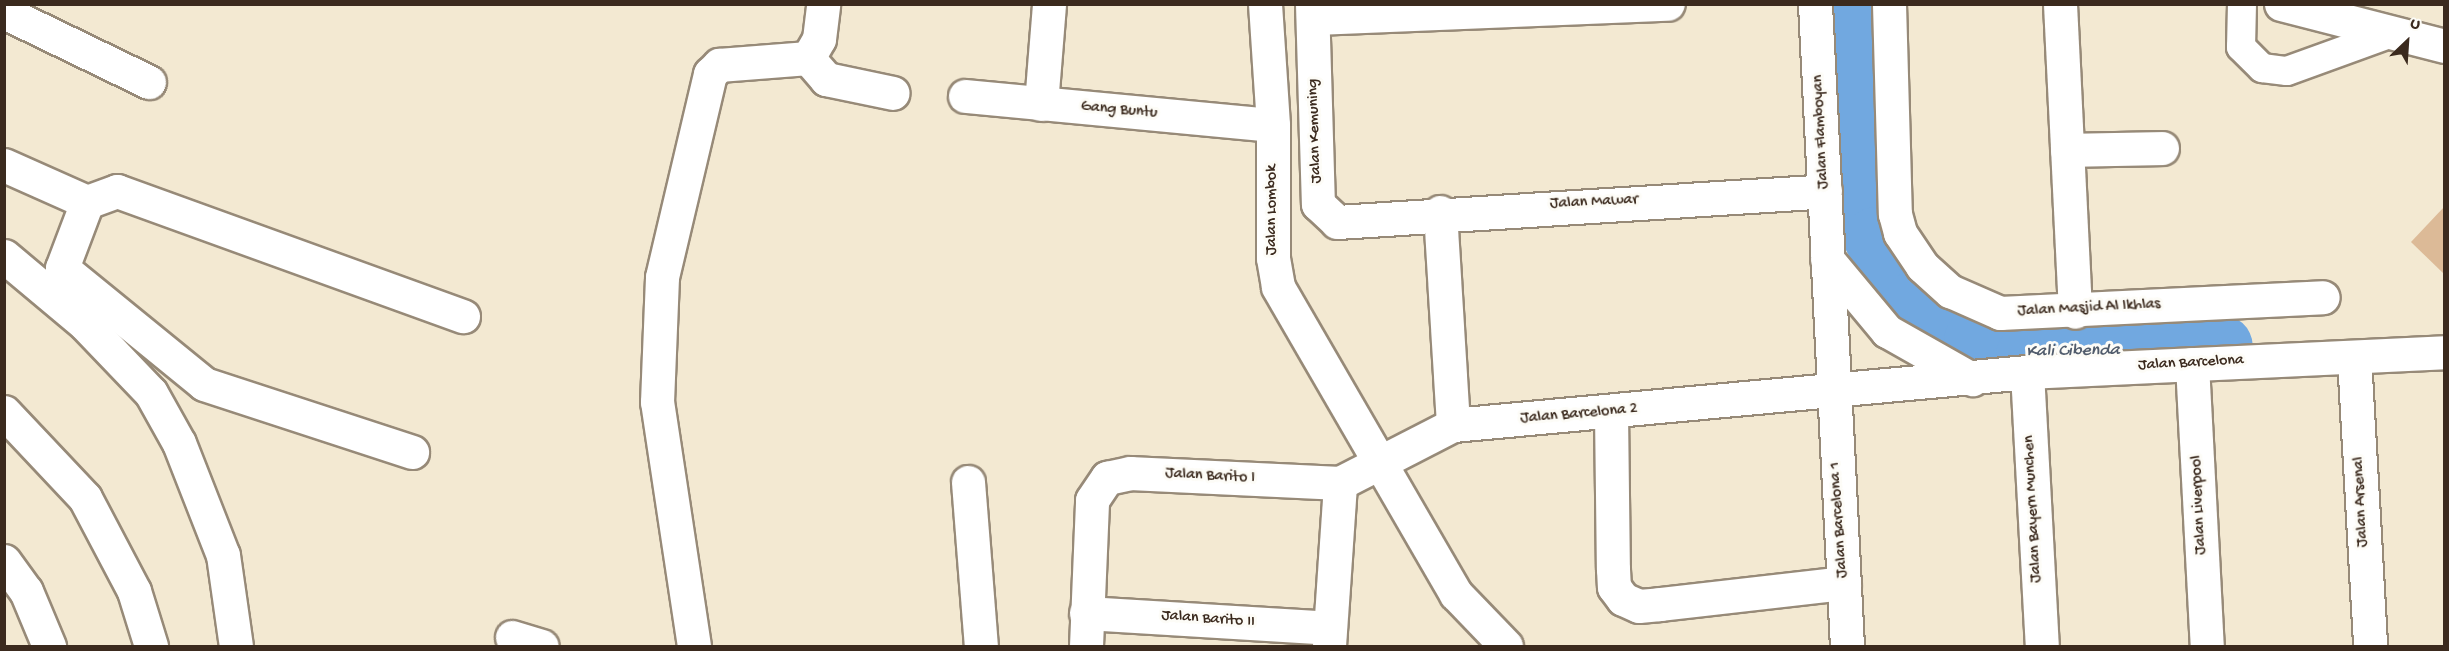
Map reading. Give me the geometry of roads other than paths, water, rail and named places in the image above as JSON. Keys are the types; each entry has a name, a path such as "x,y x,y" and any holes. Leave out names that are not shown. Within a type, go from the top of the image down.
{"main road":[{"path":"808,58 819,39 823,4"},
{"path":"1041,104 1049,4"},
{"name":"Jalan Lombok","path":"1265,4 1274,125 1273,258 1278,287 1292,317 1382,458 1456,594 1506,646"},
{"path":"1312,11 1668,4"},
{"name":"Jalan Flamboyan","path":"1815,4 1831,394"},
{"name":"Jalan Masjid Al Ikhlas","path":"1889,4 1900,233 1922,266 1972,303 2000,313 2075,312 2323,297"},
{"path":"2060,4 2075,312"},
{"path":"2281,4 2445,46"},
{"name":"Jalan Kemuning","path":"1312,11 1318,204 1337,222 1364,219"},
{"path":"4,12 149,82"},
{"path":"808,58 826,79 893,93"},
{"path":"694,646 657,402 662,277 710,74 719,65 808,58"},
{"name":"Gang Buntu","path":"965,96 1274,125"},
{"path":"2067,150 2162,148"},
{"path":"4,165 87,202 117,191 463,316"},
{"name":"Jalan Mawar","path":"1364,219 1440,212 1824,191"},
{"path":"87,202 62,268 204,384 412,452"},
{"path":"1440,212 1453,425"},
{"path":"4,256 85,324 151,393 180,443 223,555 236,646"},
{"path":"1827,259 1887,331 1972,379"},
{"name":"Jalan Barcelona","path":"1831,394 2027,372 2445,352"},
{"name":"Jalan Arsenal","path":"2354,357 2370,646"},
{"name":"Jalan Liverpool","path":"2192,364 2207,646"},
{"name":"Jalan Bayern Munchen","path":"2027,372 2042,646"},
{"name":"Jalan Barcelona 2","path":"1340,483 1382,458 1453,425 1831,394"},
{"name":"Jalan Barcelona 1","path":"1831,394 1847,646"},
{"path":"4,412 86,498 134,591 151,646"},
{"path":"1611,412 1614,587 1623,599 1639,606 1844,583"},
{"name":"Jalan Barito I","path":"1086,613 1092,500 1107,478 1130,473 1340,483"},
{"path":"968,482 981,646"},
{"path":"1329,637 1340,483"},
{"path":"4,561 26,591 49,646"},
{"path":"1086,613 1086,646"},
{"name":"Jalan Barito II","path":"1086,613 1329,637"}],"street":[{"path":"2242,4 2241,47 2262,68 2287,71 2392,33"}],"waterway":[{"name":"Kali Cibenda","path":"1864,4 1875,238 1917,300 1975,340 2027,355 2221,346"}]}
